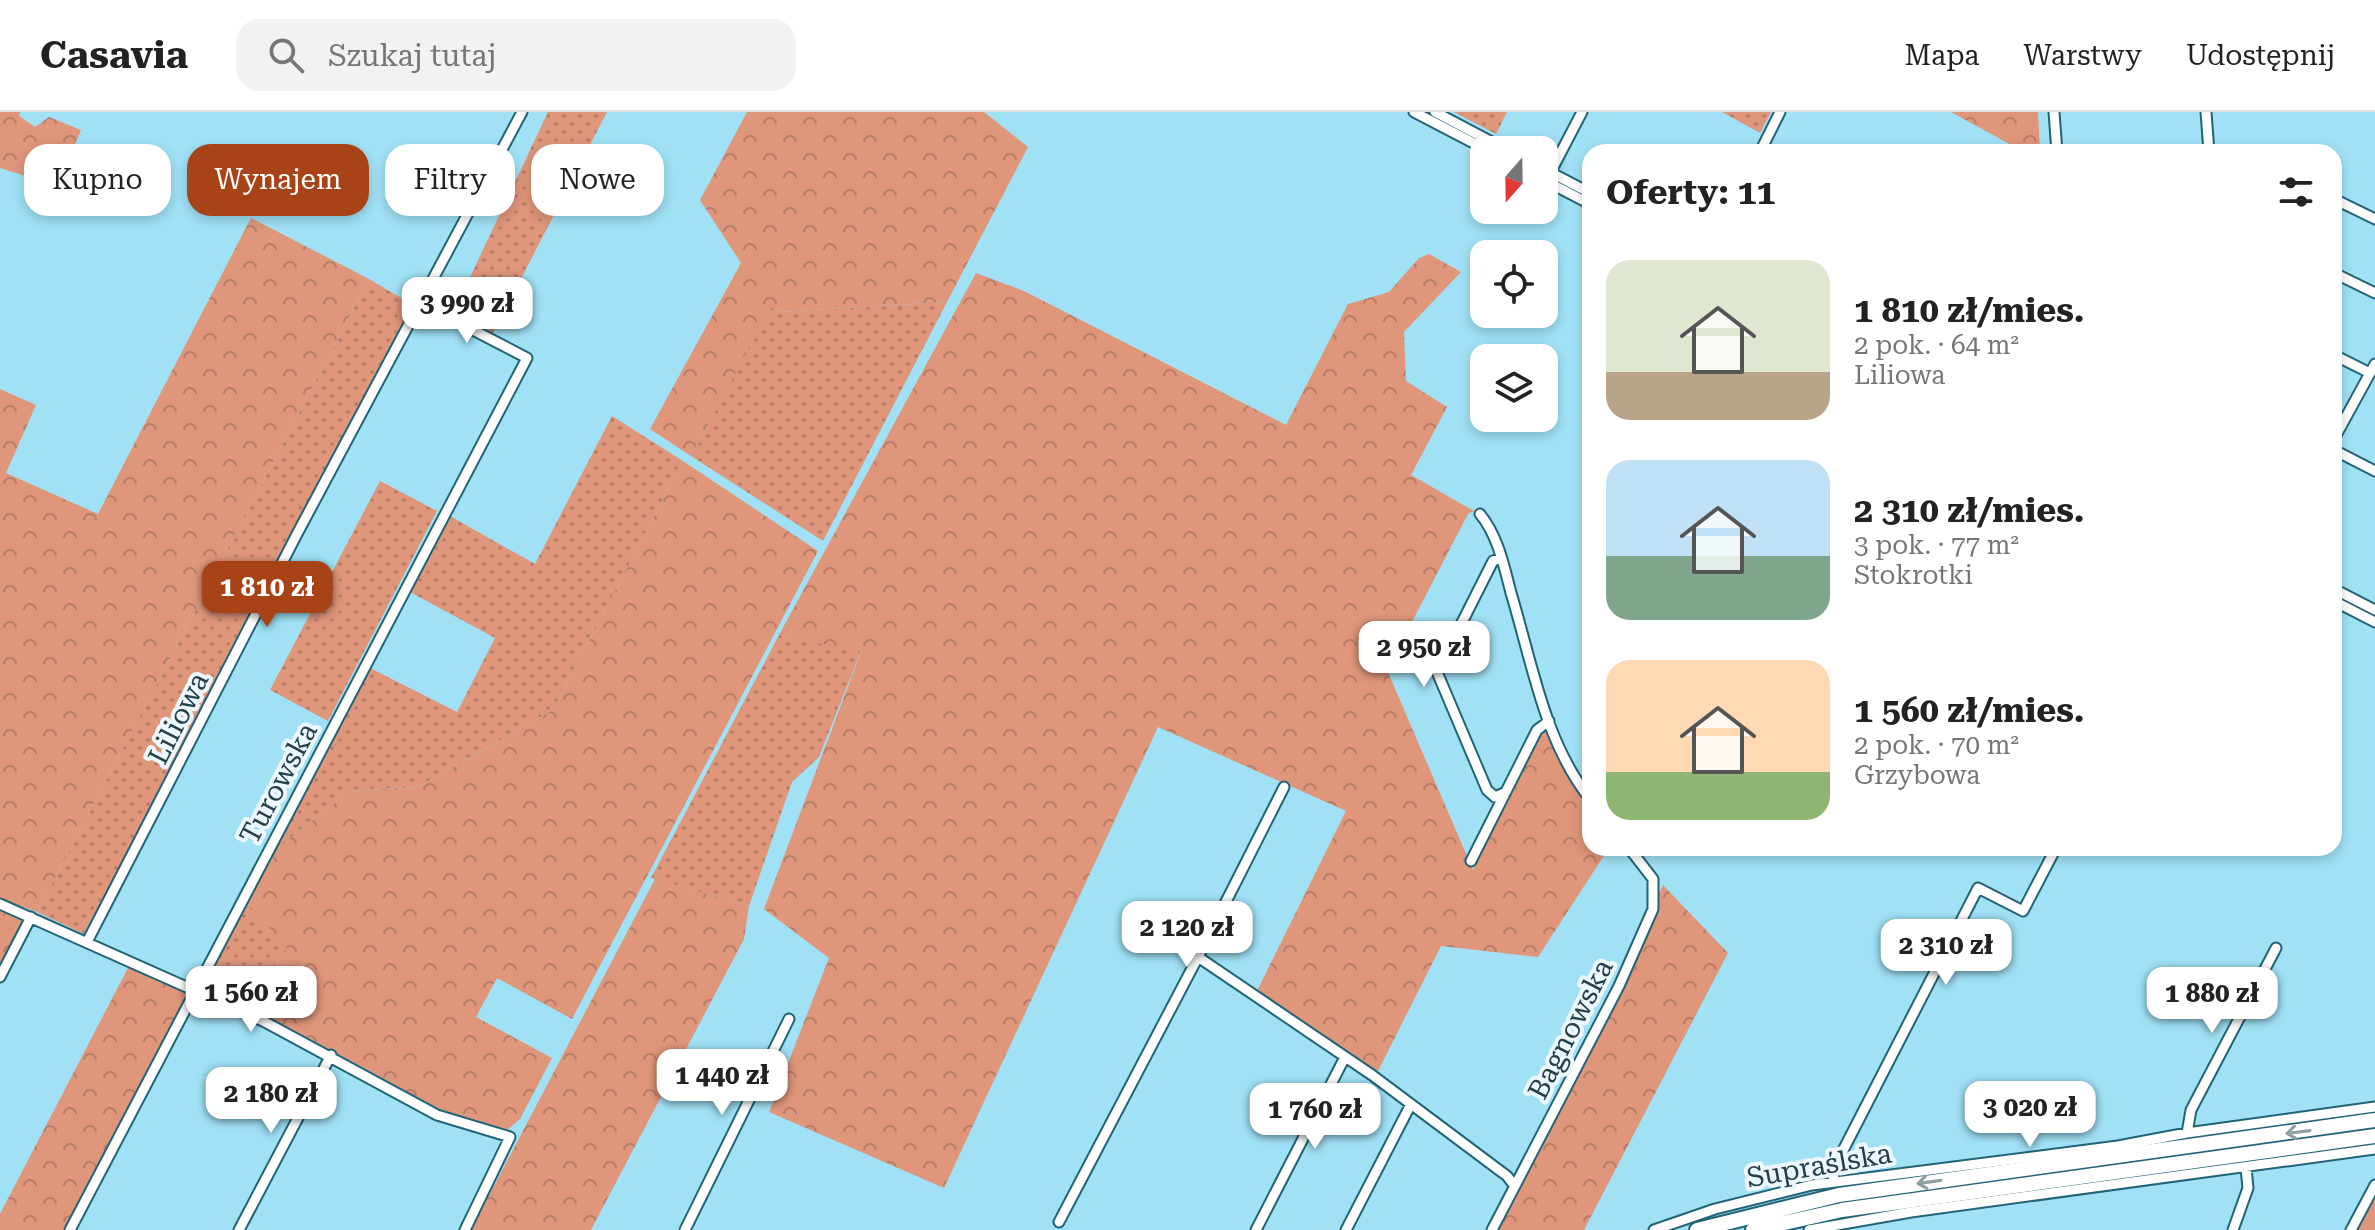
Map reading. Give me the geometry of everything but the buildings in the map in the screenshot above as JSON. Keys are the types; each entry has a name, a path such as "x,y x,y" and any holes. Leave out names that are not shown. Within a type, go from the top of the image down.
{"main road":[{"path":"1697,1230 1839,1195 2375,1120"},
{"path":"1753,1230 1842,1210 2375,1136"}],"street":[{"name":"Liliowa","path":"87,942 297,534 522,112"},
{"path":"1414,112 1470,141"},
{"path":"1435,112 1480,136"},
{"path":"1558,155 1582,112"},
{"path":"1764,144 1780,112"},
{"path":"2054,112 2056,144"},
{"path":"2206,112 2208,144"},
{"path":"1558,181 1582,190"},
{"path":"1558,184 1582,199"},
{"path":"2342,203 2375,219"},
{"path":"2342,277 2375,293"},
{"name":"Turowska","path":"70,1230 193,990 527,358 421,303"},
{"path":"2342,358 2373,368 2342,424"},
{"path":"2342,454 2375,471"},
{"path":"1480,514 1490,526 1501,558 1560,752 1582,785"},
{"path":"1501,558 1493,561 1437,672 1487,790 1495,797 1506,792"},
{"path":"2342,593 2375,610"},
{"path":"2342,605 2375,622"},
{"path":"1471,861 1537,730 1549,721"},
{"path":"1059,1222 1284,787"},
{"name":"Bagnowska","path":"1492,1230 1619,986 1653,909 1653,879 1635,856"},
{"path":"1833,1182 1835,1166 1978,888 2023,911 2052,856"},
{"path":"0,904 331,1055 437,1115 510,1137 465,1230"},
{"path":"0,977 31,917"},
{"path":"2187,1133 2191,1110 2276,948"},
{"path":"1198,957 1411,1104 1514,1185"},
{"path":"685,1230 789,1019"},
{"path":"239,1230 331,1055"},
{"path":"1256,1230 1345,1057"},
{"path":"1346,1230 1411,1104"},
{"name":"Supraślska","path":"1654,1230 1756,1197 1833,1182 2118,1146 2187,1133 2375,1107"},
{"path":"1809,1230 1911,1212 2375,1149"},
{"path":"2233,1230 2248,1188 2246,1168"},
{"path":"2351,1230 2375,1185"}],"green space":[{"path":"0,112 20,112 19,116 35,127 49,117 81,130 75,144 24,144 24,176 0,168"},
{"path":"548,112 607,112 590,144 533,144"},
{"path":"747,112 984,112 1028,147 947,302 777,312 771,307 691,456 650,429 741,263 700,200"},
{"path":"1454,112 1507,112 1496,134"},
{"path":"1722,112 1771,112 1760,133"},
{"path":"1951,112 2038,112 2040,144 2009,144"},
{"path":"531,148 531,216 553,216 493,333 455,309 499,216 515,216 515,182"},
{"path":"251,218 369,279 37,912 0,898 0,389 36,405 6,473 98,514"},
{"path":"1429,254 1461,272 1404,332 1406,381 1447,407 1411,475 1474,511 1468,514 1387,670 1473,870 1546,725 1556,755 1582,799 1582,856 1604,856 1538,957 1441,946 1377,1073 1257,991 1346,811 1158,727 944,1188 769,1112 829,958 764,909 861,652 779,635 976,273 1024,291 1286,425 1348,304 1389,292 1419,258"},
{"path":"369,279 413,305 84,934 37,912"},
{"path":"947,302 823,541 691,456 771,306 777,312"},
{"path":"612,416 683,461 553,710 418,787 349,791 273,852 370,668 457,712 495,638 410,592 450,516 535,564"},
{"path":"683,461 818,551 572,1019 497,978 476,1017 552,1058 520,1119 506,1131 450,1115 299,1033 218,995 270,970 287,947 247,903 273,852 349,791 418,787 553,710"},
{"path":"380,481 437,511 328,721 270,690"},
{"path":"779,635 861,651 819,757 792,782 749,906 651,878"},
{"path":"655,879 749,906 744,939 591,1230 471,1230"},
{"path":"1663,885 1728,953 1584,1230 1497,1230"},
{"path":"247,903 288,946 270,970 218,995 202,987"},
{"path":"0,908 25,919 0,966"},
{"path":"129,966 189,992 65,1230 0,1230 0,1214"},
{"path":"2375,1197 2375,1230 2358,1230"}]}
